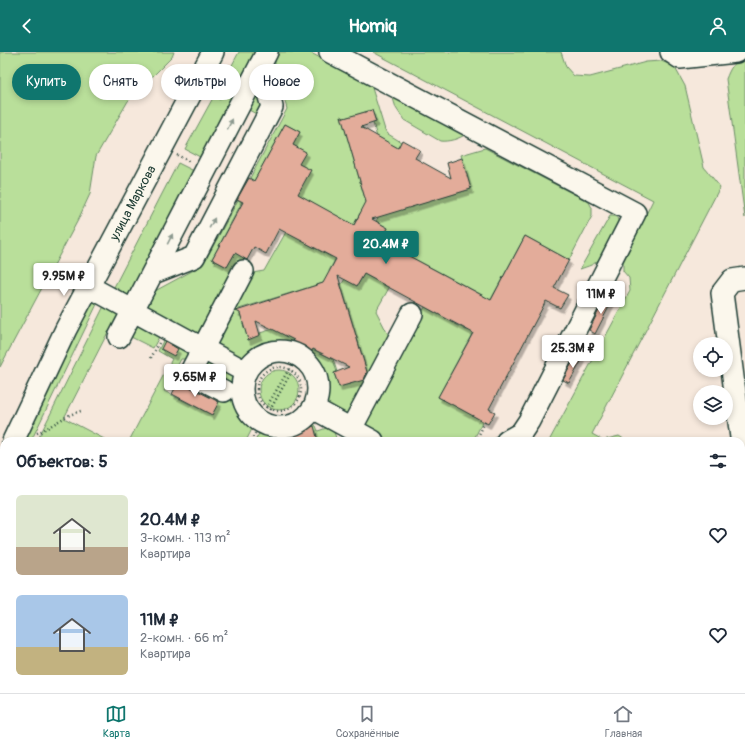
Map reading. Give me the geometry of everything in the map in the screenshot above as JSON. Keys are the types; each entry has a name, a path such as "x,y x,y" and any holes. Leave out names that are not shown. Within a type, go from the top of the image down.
{"street":[{"name":"улица Маркова","path":"15,437 88,286 213,52"},
{"path":"330,52 635,213 528,421 521,432 513,437"},
{"path":"671,52 676,57 680,58 704,54 736,52"},
{"path":"153,273 194,257 272,107 263,58"},
{"path":"119,337 263,58"},
{"path":"224,391 190,373 243,271"},
{"path":"741,437 722,293 732,280 745,278"},
{"path":"88,286 246,372"},
{"path":"350,428 412,314"},
{"path":"289,351 297,355 304,359 317,377 318,391 314,408 305,419 296,424 279,427 271,426 266,412 252,415 243,400 242,387 246,372 258,358 270,352 289,351"},
{"path":"314,408 366,437"}],"path":[{"path":"176,154 184,159"},
{"path":"281,367 289,369 299,378 301,393 299,400 294,406 284,411 266,412 257,394 257,387 261,377 265,372 274,368 281,367"},
{"path":"253,437 289,369"},
{"path":"266,412 292,371"},
{"path":"38,433 74,413 82,411"},
{"path":"478,437 485,422"}],"green space":[{"path":"0,52 174,52 172,57 165,64 161,64 161,68 153,76 153,64 89,64 89,100 129,100 96,156 90,194 78,220 0,367"},
{"path":"239,52 256,52 241,80 241,64 233,64"},
{"path":"280,52 309,52 366,82 372,88 385,130 388,134 401,142 398,148 377,137 373,123 376,122 372,110 342,119 369,212 360,213 351,230 350,223 304,198 295,199 310,170 299,164 305,152 293,145 300,132 285,124 254,181 250,178 287,109 285,100 314,100 314,64 275,64 275,60"},
{"path":"373,52 561,52 566,67 574,76 590,77 646,62 661,61 674,66 685,86 704,167 720,187 592,434 598,437 551,437 630,291 629,278 623,271 623,262 653,200"},
{"path":"745,59 745,218 726,79 735,64"},
{"path":"392,95 466,134 453,140 440,141 404,120 396,108"},
{"path":"212,100 230,100 200,157 185,149"},
{"path":"254,100 260,100 263,106 258,115 249,110"},
{"path":"485,148 589,202 592,208 592,216 569,260 525,236 489,303 484,296 381,241 388,228 376,221 379,216 471,189 461,155"},
{"path":"178,163 194,171 129,295 125,295 113,289"},
{"path":"238,200 242,202 212,259 227,267 235,253 245,258 203,338 145,310 152,294 155,291 203,265"},
{"path":"610,216 616,216 619,222 600,258 594,264 580,269"},
{"path":"286,232 331,257 338,254 329,271 333,280 239,309 248,339 273,329 294,340 291,345 285,343 264,346 242,358 214,343 246,274 264,271"},
{"path":"364,274 389,288 376,311 392,342 350,417 324,404 326,390 324,377 318,365 309,354 312,349 333,359 337,372 334,373 339,387 369,378 341,285 345,279 357,286"},
{"path":"99,300 33,437 25,437 71,340 91,303"},
{"path":"105,304 119,311 119,327 111,329 108,332 64,418 100,437 39,437"},
{"path":"425,307 466,330 474,330 438,397 483,421 475,437 381,437 365,428 364,417"},
{"path":"135,323 160,335 153,348 129,335"},
{"path":"165,337 187,351 187,356 185,359 181,359 164,391 212,415 221,397 205,368 207,362 238,375 240,402 245,414 254,425 248,437 131,437 172,359 158,351"},
{"path":"283,370 290,373 296,379 299,390 298,398 290,407 283,410 275,410 268,407 260,398 259,386 262,379 271,371"},
{"path":"313,424 316,426 318,431 332,426 336,437 317,437 313,426 278,437 257,437 261,430 273,435 279,435"}],"building":[{"path":"372,110 376,122 361,127 398,148 402,140 420,150 415,158 451,178 447,163 462,158 471,189 372,219 388,228 381,241 491,300 525,236 569,260 554,288 568,295 560,308 546,301 489,409 495,412 488,424 438,397 473,333 364,274 357,286 338,276 367,372 364,380 339,387 334,373 349,367 313,349 308,357 290,347 294,340 256,321 260,335 248,340 240,313 236,311 323,283 336,259 279,229 266,254 254,247 247,260 235,253 227,267 212,259 243,202 237,199 249,178 254,181 285,124 300,132 293,145 306,152 299,164 311,170 298,194 354,225 366,202 341,116 344,118"},
{"path":"606,296 613,299 595,334 589,330"},
{"path":"165,341 178,349 174,356 161,349"},
{"path":"576,355 583,358 569,383 563,380"},
{"path":"180,379 184,384 219,402 212,415 172,394"},
{"path":"314,426 317,437 277,437"}]}
